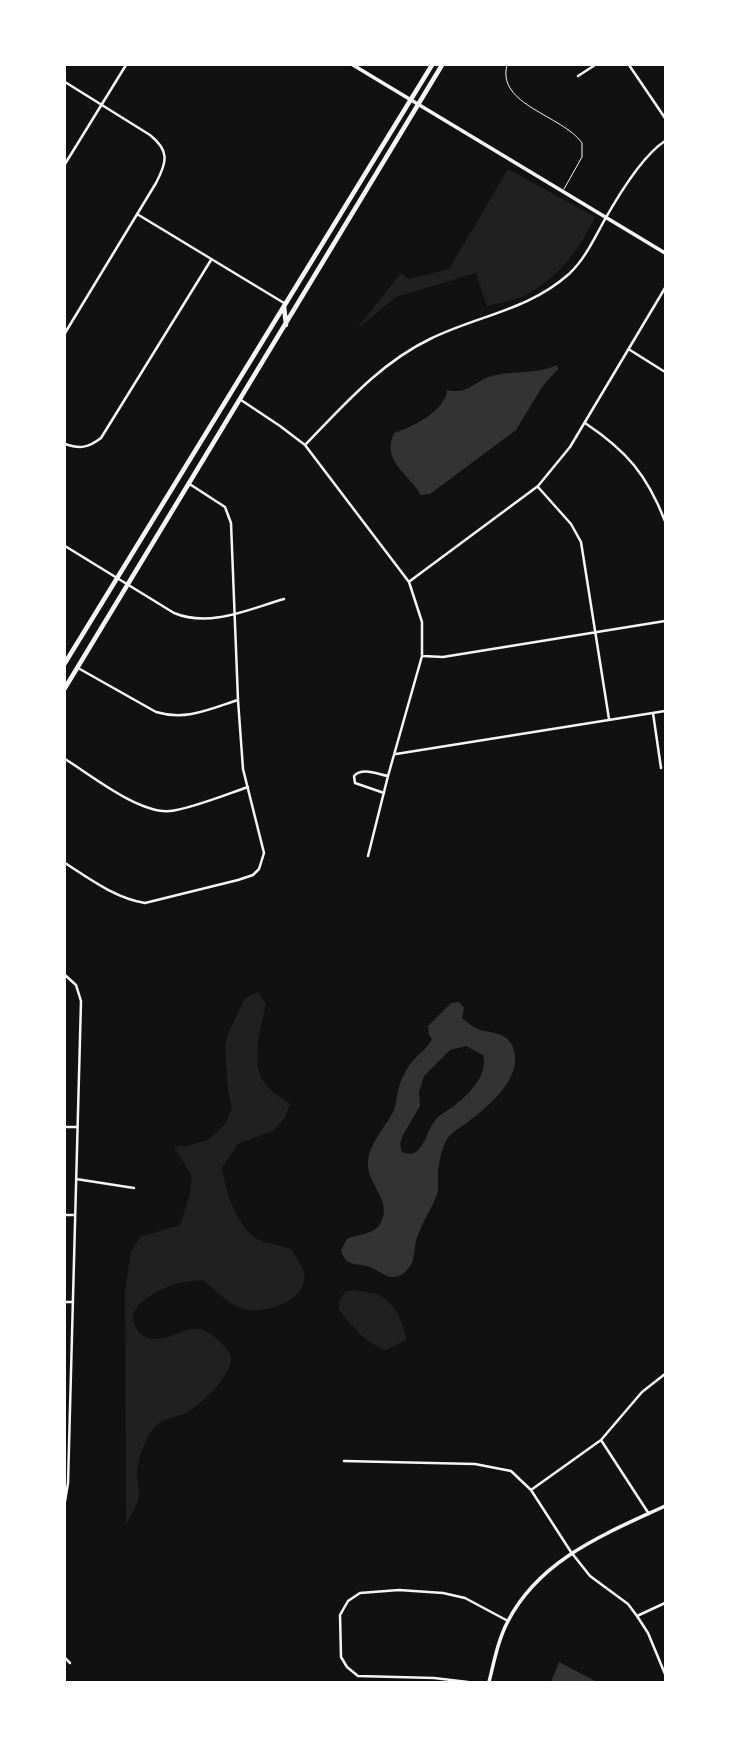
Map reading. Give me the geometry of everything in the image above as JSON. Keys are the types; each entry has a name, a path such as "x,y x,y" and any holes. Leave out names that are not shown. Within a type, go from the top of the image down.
{"main road":[{"path":"65,663 432,65"},
{"path":"65,688 442,65"},
{"path":"284,303 286,326"}],"street":[{"path":"65,164 126,65"},
{"path":"352,65 665,253"},
{"path":"578,76 595,65"},
{"path":"629,65 665,118"},
{"path":"65,82 150,135 160,143 165,155 164,167 65,333"},
{"path":"305,445 365,384 409,352 466,323 515,308 550,290 572,272 584,258 606,216 639,166 665,141"},
{"path":"137,214 284,303"},
{"path":"65,444 78,449 101,439 211,260"},
{"path":"410,582 538,486 585,424 665,288"},
{"path":"630,350 665,372"},
{"path":"241,400 305,445 410,582 422,622 422,656 368,856"},
{"path":"585,424 613,442 637,468 654,492 665,521"},
{"path":"65,863 114,894 130,901 145,903 253,875 262,862 264,853 243,769 231,523 228,512 218,500 188,483"},
{"path":"538,486 577,533 583,554 609,719"},
{"path":"65,546 189,619 202,620 284,599"},
{"path":"422,656 443,657 665,621"},
{"path":"78,667 156,712 169,716 184,717 238,700"},
{"path":"396,754 665,711"},
{"path":"653,713 662,768"},
{"path":"65,759 135,802 156,810 171,811 248,787"},
{"path":"384,793 355,783 354,776 363,771 388,776"},
{"path":"65,975 76,985 81,1001 68,1483 65,1501"},
{"path":"65,1127 77,1127"},
{"path":"76,1179 134,1188"},
{"path":"65,1215 75,1215"},
{"path":"65,1302 72,1302"},
{"path":"531,1490 601,1440 642,1392 665,1374"},
{"path":"65,1389 70,1389"},
{"path":"601,1440 649,1514"},
{"path":"344,1461 475,1464 511,1471 531,1490 590,1576 628,1604 648,1633 665,1674"},
{"path":"489,1682 508,1621 537,1581 571,1552 665,1506"},
{"path":"468,1682 434,1678 358,1676 347,1667 341,1657 340,1615 348,1601 360,1593 399,1590 443,1593 465,1598 508,1621"},
{"path":"637,1616 665,1603"},
{"path":"65,1658 71,1663"}],"lane":[{"path":"507,65 506,82 514,95 571,131 582,143 582,157 563,191"}],"shaded area":[{"path":"508,169 595,217 576,250 560,269 541,286 525,295 487,306 476,273 396,297 356,330 401,273 409,279 449,269"},
{"path":"557,365 558,369 542,387 516,430 430,494 421,495 398,467 391,452 394,433 410,427 434,411 441,405 447,390 461,391 492,376 541,370"},
{"path":"258,992 266,1004 257,1054 260,1073 269,1088 290,1104 284,1119 273,1131 238,1144 222,1168 229,1196 247,1231 257,1239 291,1249 303,1270 304,1283 292,1298 283,1304 262,1310 237,1307 203,1280 167,1287 146,1299 135,1310 134,1324 145,1337 163,1338 187,1330 203,1330 225,1347 231,1361 220,1383 206,1398 186,1413 160,1423 149,1435 137,1468 139,1493 136,1507 126,1525 125,1291 131,1251 140,1237 180,1225 192,1177 174,1146 208,1140 226,1123 232,1108 225,1046 245,998"},
{"path":"459,1002 464,1008 462,1018 473,1026 508,1040 515,1055 515,1065 500,1093 447,1139 440,1161 438,1191 418,1235 412,1262 404,1273 391,1277 370,1267 348,1262 341,1250 347,1239 369,1232 380,1224 384,1208 371,1178 369,1156 394,1111 404,1075 432,1039 428,1026 451,1003","holes":["466,1046 483,1055 483,1069 472,1089 436,1119 417,1151 410,1154 402,1152 400,1144 403,1135 420,1106 419,1092 424,1076 450,1050"]},
{"path":"353,1290 376,1294 388,1301 401,1320 406,1340 386,1350 371,1343 360,1333 339,1310 339,1302 345,1292"},
{"path":"559,1662 597,1682 551,1682"}]}
